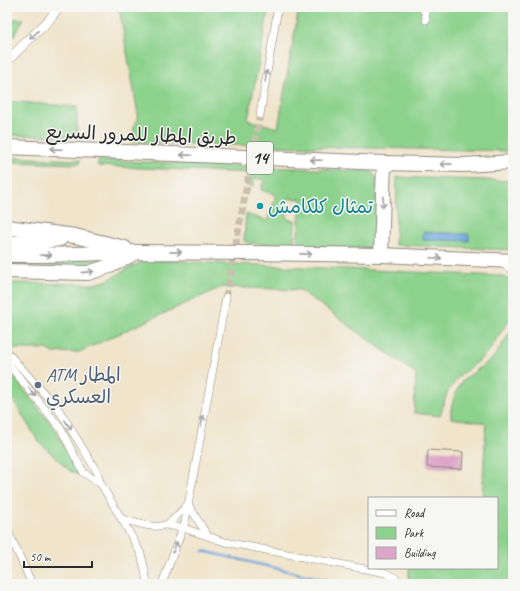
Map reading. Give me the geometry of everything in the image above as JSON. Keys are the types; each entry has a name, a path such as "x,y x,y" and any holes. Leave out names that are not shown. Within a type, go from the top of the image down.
{"highway":[{"name":"طريق المطار للمرور السريع","path":"7,147 384,163 464,165 513,162"},
{"path":"380,255 384,163"},
{"path":"7,227 76,236 116,245 136,252"},
{"path":"7,243 38,242 76,236"},
{"path":"7,271 88,273 110,266 136,252"},
{"path":"7,254 44,255 136,252 380,255 479,260 512,267"}],"street":[{"path":"7,61 49,20 59,7"},
{"path":"260,115 278,7"},
{"path":"421,7 425,12 426,20"},
{"path":"464,165 513,169"},
{"path":"162,584 183,528 226,297"},
{"path":"7,352 58,409 85,452 97,472 101,484 141,554 147,584"},
{"path":"7,362 61,429 84,474 101,484"},
{"path":"75,457 85,452"},
{"path":"166,525 188,504"},
{"path":"188,504 207,535"},
{"path":"122,519 152,526 166,525 183,528 225,542 386,573 396,578 398,584"},
{"path":"7,529 32,584"}],"green space":[{"path":"119,7 269,7 248,120 278,128 299,7 513,7 513,151 130,142 138,114"},
{"path":"7,19 24,19 7,46"},
{"path":"7,101 77,107 77,137 7,135"},
{"path":"7,157 80,160 79,164 7,162"},
{"path":"98,160 372,172 377,179 376,245 372,249 297,246 301,199 287,198 287,219 295,220 294,245 248,243 244,241 246,214 267,221 276,195 261,190 264,180 255,178 253,187 246,185 247,173 98,166"},
{"path":"397,177 513,181 513,250 395,245"},
{"path":"7,258 105,259 106,261 87,267 7,264"},
{"path":"147,260 502,276 513,282 513,314 488,352 459,376 447,393 440,416 414,413 416,374 300,290 222,287 79,352 53,353 47,349 12,349 7,343 7,283 93,284 106,281"},
{"path":"513,328 513,584 409,584 409,569 498,569 498,497 482,497 486,423 451,418 451,409 455,394 462,381 493,358"},
{"path":"7,368 55,429 78,475 69,470 38,441 7,390"}],"water":[{"path":"423,232 469,234 469,241 423,240"}],"building":[{"path":"428,450 463,452 462,469 427,467"}],"waterway":[{"path":"203,551 343,584"}],"tunnel":[{"path":"226,297 260,115"}],"place":[{"name":"تمثال كلكامش","path":"260,206"},
{"name":"ATM المطار العسكري","path":"38,385"}]}
